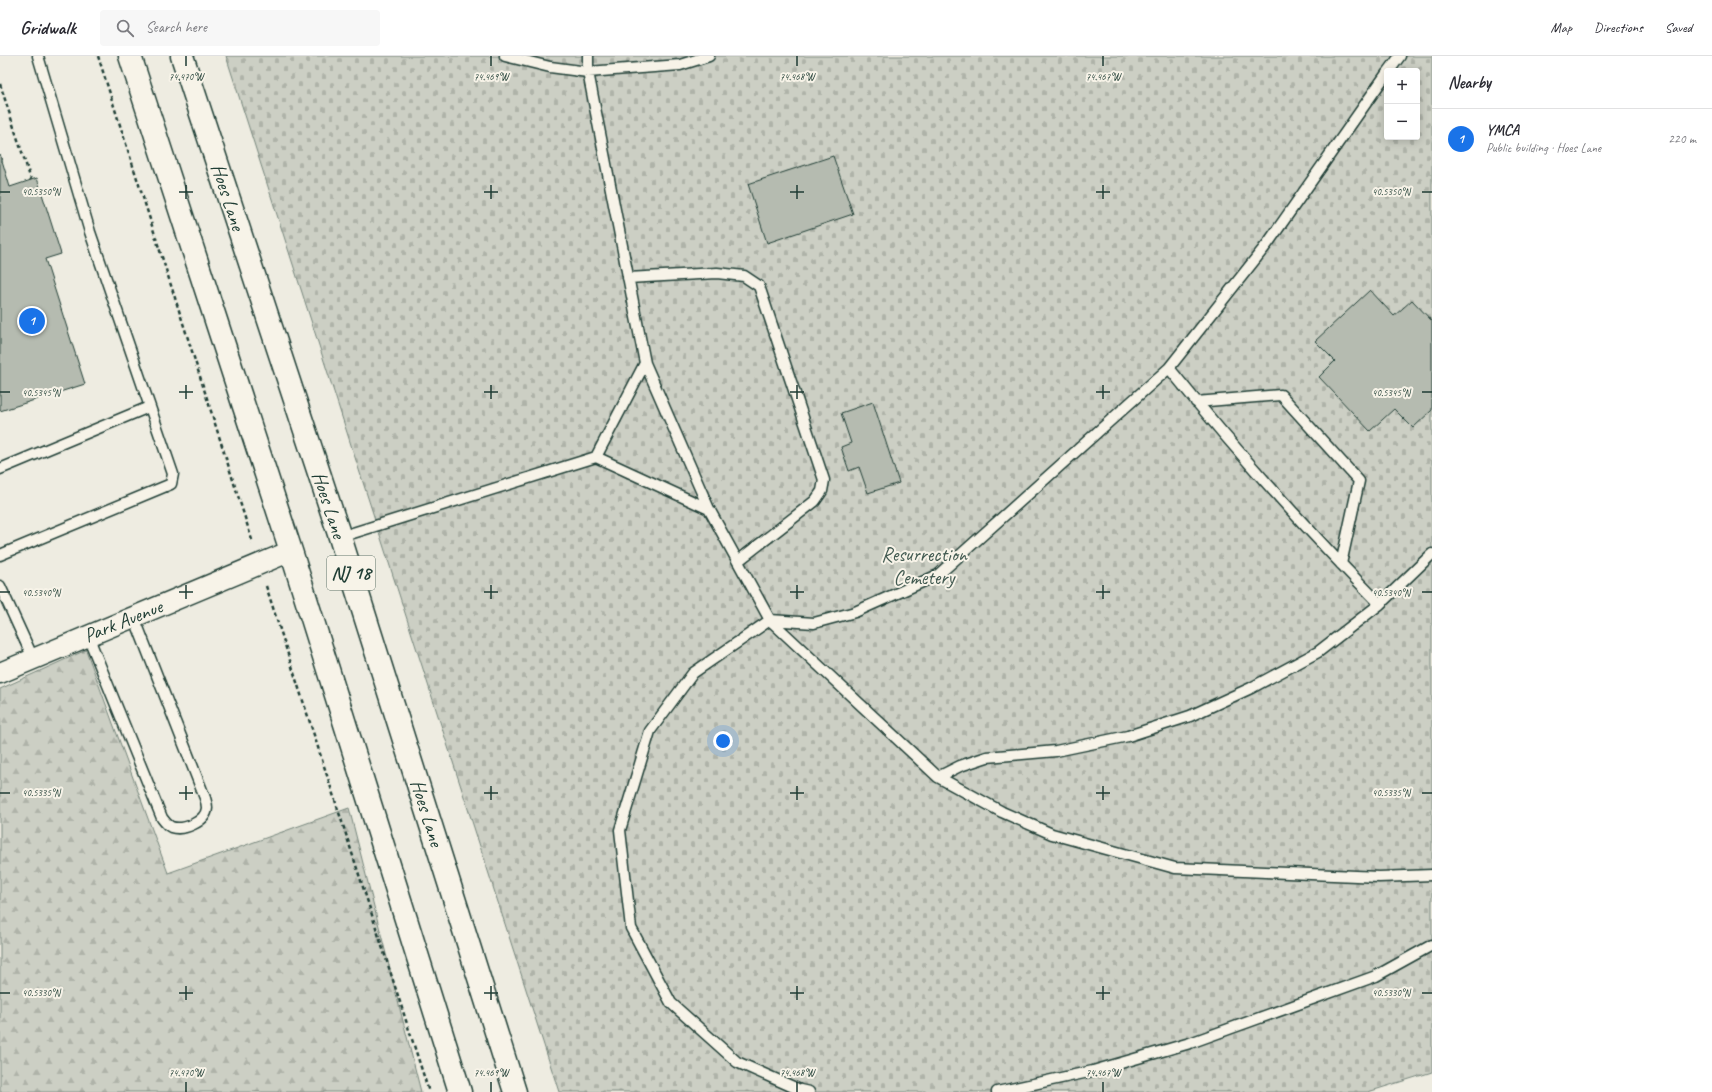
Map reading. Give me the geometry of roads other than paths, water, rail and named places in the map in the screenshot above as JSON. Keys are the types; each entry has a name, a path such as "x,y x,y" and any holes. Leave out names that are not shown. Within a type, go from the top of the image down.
{"highway":[{"name":"NJ 18","path":"130,56 291,551 460,1092"},
{"name":"Hoes Lane","path":"182,56 340,537 515,1092"}],"street":[{"name":"Park Avenue","path":"0,673 291,551"}],"lane":[{"path":"0,555 171,484 173,474 90,232 38,56"},
{"path":"505,56 550,67 588,72 680,65 709,56"},
{"path":"588,56 588,72 645,363 709,509 770,620 938,777 1002,812 1052,834 1175,868 1379,877 1432,875"},
{"path":"1391,68 1400,56"},
{"path":"809,1092 800,1090 736,1062 670,1003 631,928 620,830 650,731 693,673 770,620 814,623 848,614 938,575 1169,368 1268,243 1384,78"},
{"path":"628,278 717,273 744,276 759,286 824,480 822,492 815,502 738,561"},
{"path":"596,457 645,363"},
{"path":"1169,368 1196,402 1341,564 1380,604"},
{"path":"1196,402 1281,395 1359,482 1341,564"},
{"path":"0,469 149,407"},
{"path":"340,537 596,457 709,509"},
{"path":"938,777 960,766 987,757 1064,749 1128,736 1190,716 1250,688 1318,652 1380,604 1432,554"},
{"path":"0,586 33,658"},
{"path":"88,636 162,818 173,828 198,822 204,816 207,808 205,798 134,617"},
{"path":"997,1092 1094,1071 1190,1043 1376,976 1432,945"}],"place":[{"name":"YMCA","path":"32,321"}],"park label":[{"name":"Resurrection Cemetery","path":"924,566"}]}
